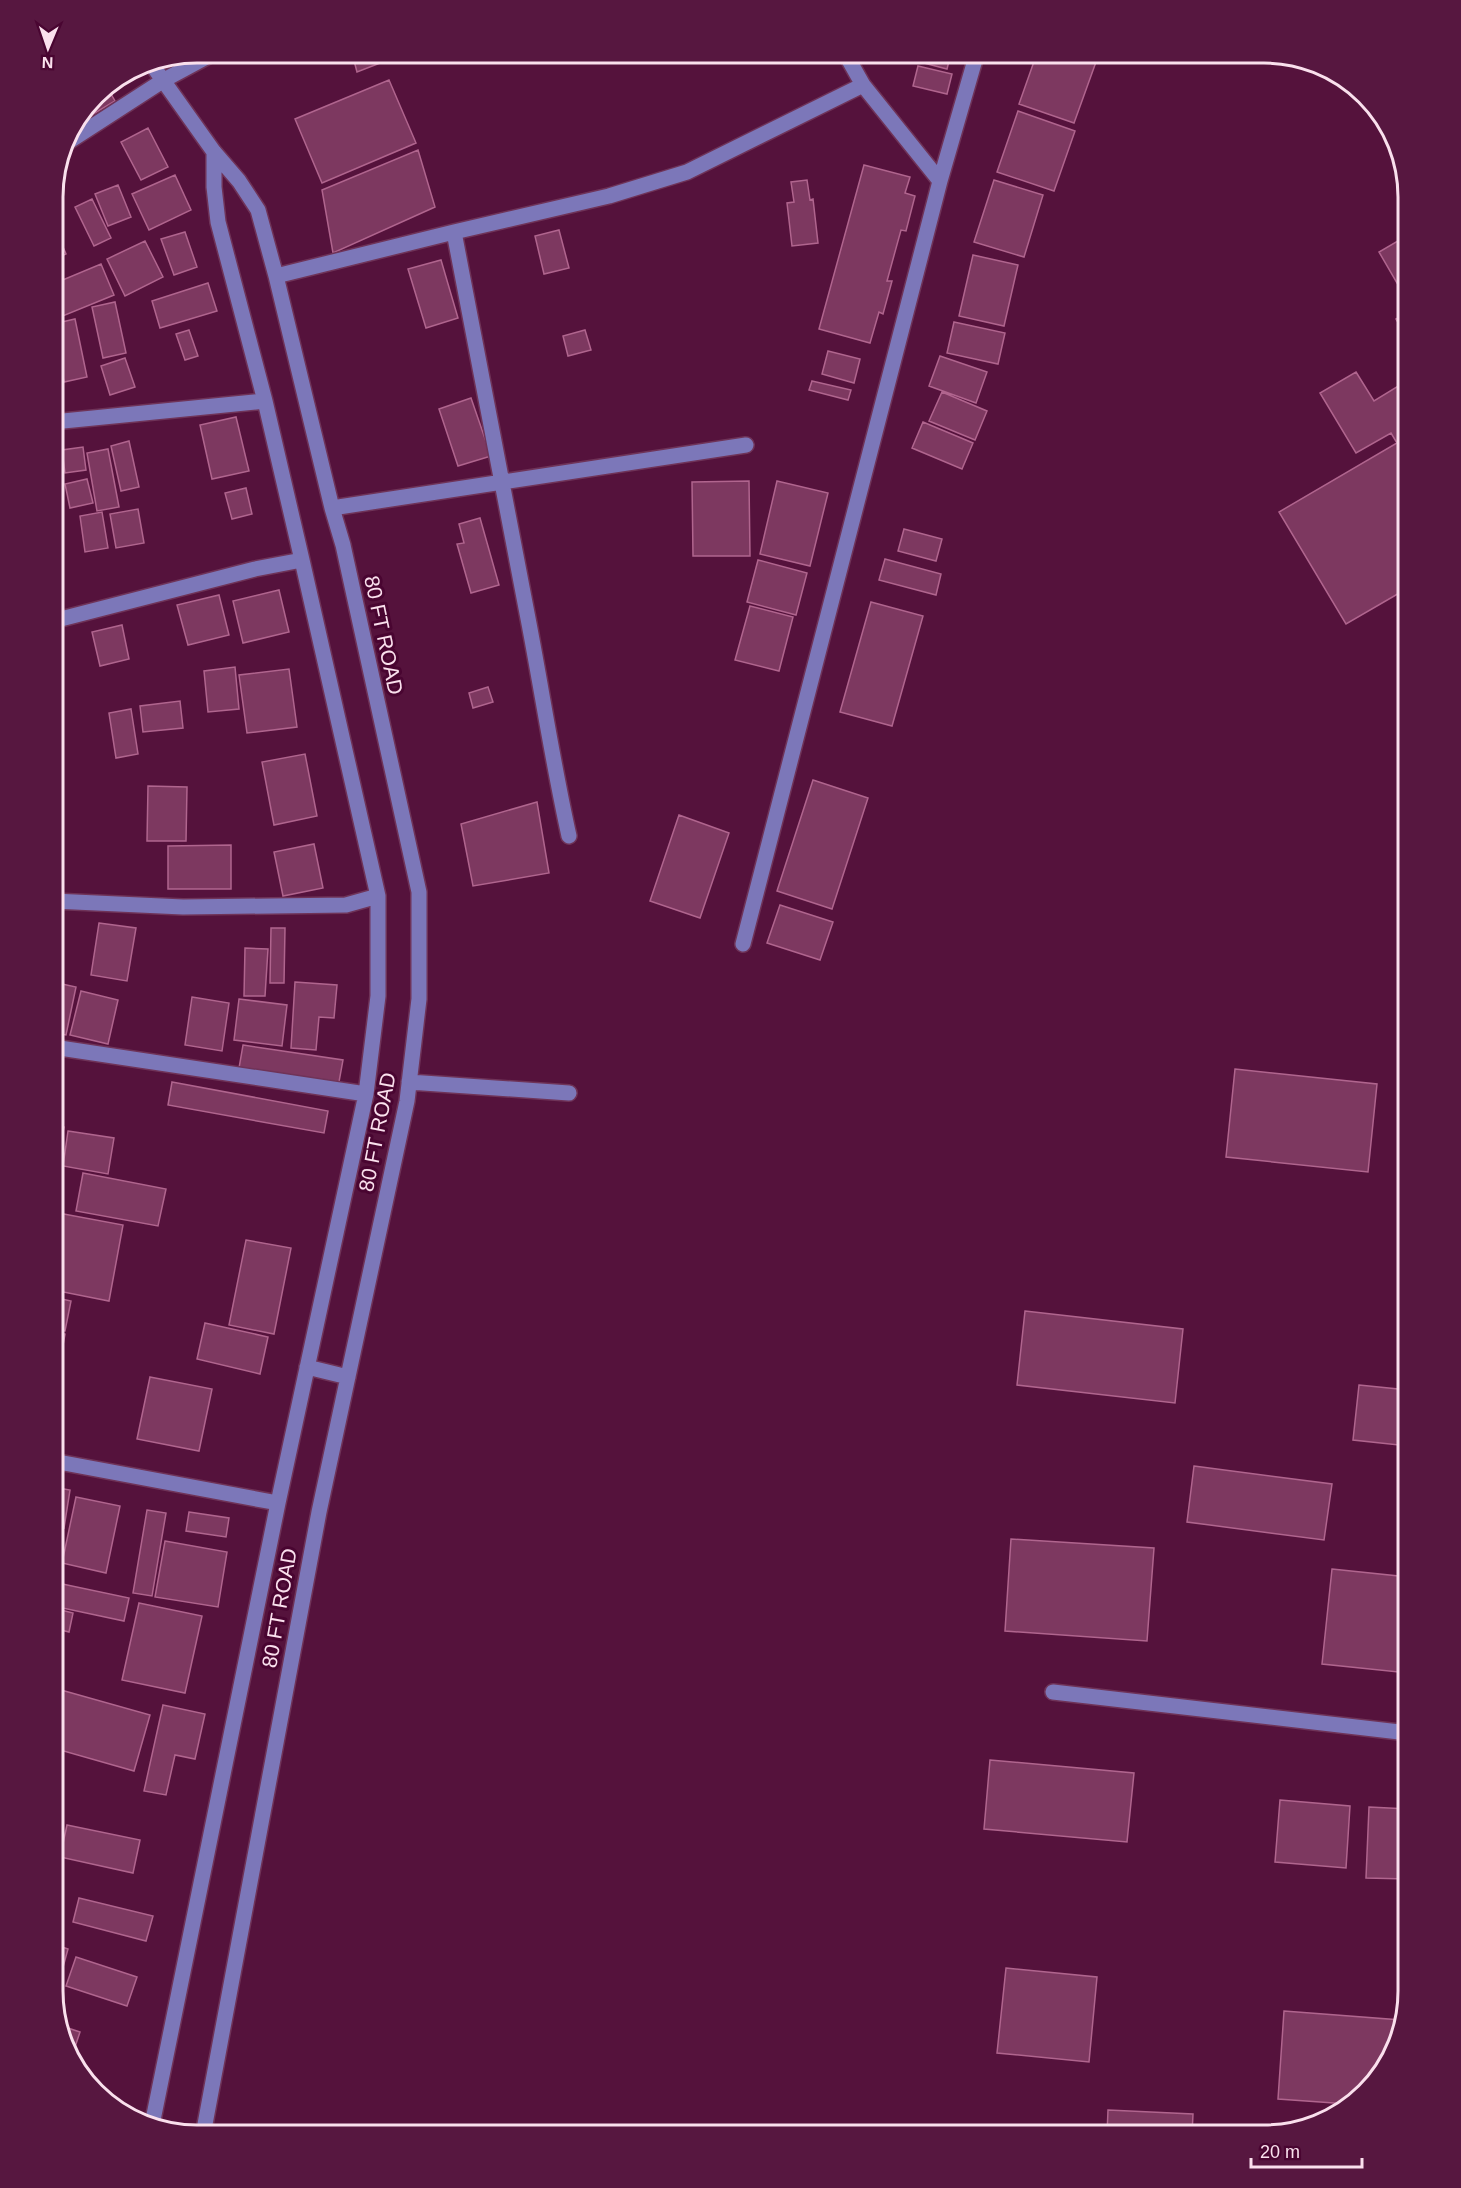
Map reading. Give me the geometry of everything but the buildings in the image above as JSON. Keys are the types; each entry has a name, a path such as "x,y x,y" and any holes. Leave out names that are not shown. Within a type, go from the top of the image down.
{"street":[{"path":"78,136 194,63"},
{"path":"851,63 863,85 939,181"},
{"path":"743,944 939,181 974,63"},
{"name":"80 FT ROAD","path":"156,70 258,210 343,545 420,892 419,999 409,1082 318,1512 205,2125"},
{"path":"276,276 609,196 687,172 863,85"},
{"name":"80 FT ROAD","path":"153,2118 278,1503 366,1094 378,996 378,896 302,560 218,222 214,187 214,152"},
{"path":"454,232 503,482 553,762 569,836"},
{"path":"63,421 264,401"},
{"path":"332,508 746,445"},
{"path":"63,618 244,572 302,560"},
{"path":"63,902 183,908 346,904 378,896"},
{"path":"63,1049 366,1094"},
{"path":"409,1082 569,1093"},
{"path":"307,1367 348,1377"},
{"path":"63,1463 278,1503"},
{"path":"1053,1692 1398,1732"}]}
